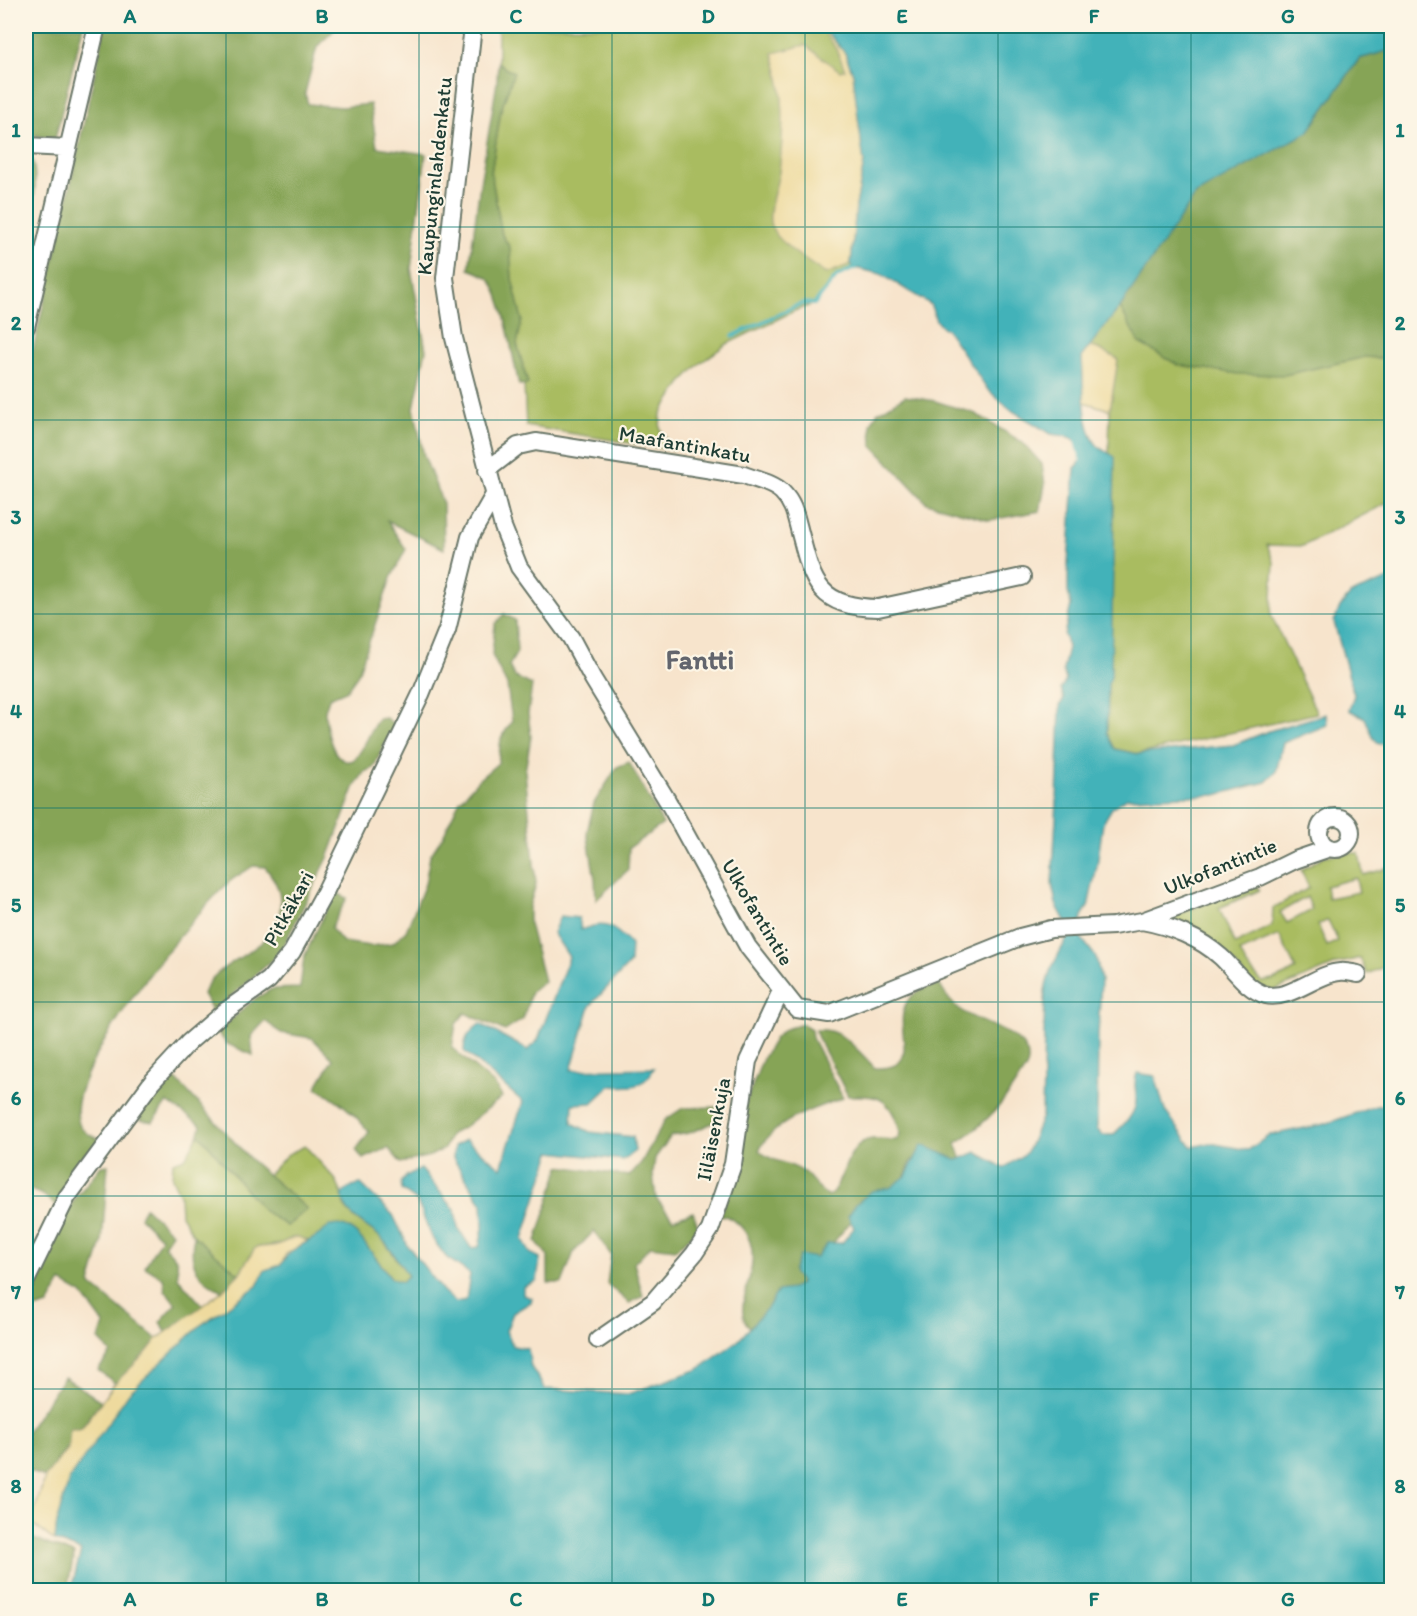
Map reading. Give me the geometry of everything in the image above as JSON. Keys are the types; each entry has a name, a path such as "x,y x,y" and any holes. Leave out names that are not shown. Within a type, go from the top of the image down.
{"street":[{"path":"26,327 97,26"},
{"name":"Kaupunginlahdenkatu","path":"473,26 445,278 454,338 488,470"},
{"path":"26,146 68,148"},
{"name":"Maafantinkatu","path":"488,470 518,446 536,442 744,475 768,483 780,490 794,509 812,577 819,587 828,596 858,606 878,608 1022,577"},
{"name":"Ulkofantintie","path":"488,470 503,527 519,567 571,638 593,679 668,800 748,947 797,1009 829,1014 1020,937 1051,929 1113,926 1142,921 1260,877 1295,860 1330,848 1340,848 1348,841 1351,831 1346,821 1331,817 1322,822 1305,852 1295,860"},
{"name":"Pitkäkari","path":"26,1281 67,1197 152,1082 189,1042 224,1011 269,980 292,952 325,892 421,694 447,630 470,537 494,495"},
{"path":"1318,832 1321,842 1330,848"},
{"path":"1142,921 1168,926 1195,940 1219,956 1249,986 1263,994 1275,997 1338,971 1358,974"},
{"name":"Iiläisenkuja","path":"598,1340 653,1302 694,1254 710,1230 733,1164 748,1061 781,991"}],"green space":[{"path":"26,26 83,26 55,139 26,134"},
{"path":"105,26 338,26 317,47 305,93 308,104 342,107 370,104 377,147 426,154 411,269 426,350 414,408 424,456 443,504 444,549 387,521 406,549 391,578 358,674 346,691 329,698 325,712 331,744 340,758 346,761 356,757 378,719 386,718 395,725 373,768 364,772 354,788 328,858 280,953 209,1016 211,1008 203,994 210,982 220,971 257,946 276,925 280,910 277,887 265,867 253,866 233,879 209,902 160,961 110,1032 91,1066 79,1096 79,1123 86,1132 100,1139 55,1205 43,1195 26,1188 26,380"},
{"path":"498,26 822,26 845,52 851,263 855,268 837,276 814,304 794,311 727,344 699,364 683,381 661,413 660,429 673,450 526,426 524,385 528,383 517,344 522,320 512,279 510,248 502,235 491,173 501,110 514,72 498,62"},
{"path":"1387,51 1391,53 1391,359 1365,357 1284,375 1239,374 1178,365 1139,343 1120,307 1196,193 1308,132 1359,59"},
{"path":"498,62 514,72 501,110 491,173 502,235 510,248 512,279 522,320 517,344 528,384 519,385 503,311 493,284 487,277 469,269"},
{"path":"26,153 30,153 35,184 26,236"},
{"path":"1120,307 1139,343 1284,375 1365,357 1391,359 1391,501 1303,546 1267,545 1274,562 1271,615 1317,713 1138,754 1115,749 1107,734 1108,684 1111,676 1110,410 1118,359 1090,345"},
{"path":"905,396 935,401 976,414 1022,442 1042,464 1045,485 1040,511 990,520 927,503 872,445 871,424 877,413"},
{"path":"504,614 515,620 517,652 509,666 515,677 532,685 528,714 531,737 525,771 536,884 529,907 529,924 544,981 531,992 523,1019 505,1031 465,1013 456,1024 452,1048 495,1085 502,1097 463,1128 451,1134 444,1149 430,1156 401,1163 388,1148 363,1159 356,1150 369,1132 345,1107 316,1088 333,1059 312,1038 281,1033 265,1021 251,1036 253,1055 227,1044 217,1032 256,998 272,989 300,988 304,957 335,892 347,898 331,928 343,942 371,946 393,943 406,931 425,884 430,856 443,836 459,802 478,780 498,763 501,738 512,721 507,685 492,655 495,624"},
{"path":"629,762 663,824 629,848 628,870 596,900 587,832 594,803 617,767"},
{"path":"1359,853 1363,875 1391,865 1391,964 1367,974 1360,958 1337,964 1273,991 1252,984 1225,952 1174,921 1176,915 1254,884 1260,890 1219,908 1235,944 1272,926 1273,908 1309,888 1301,870 1324,856","holes":["1356,878 1359,892 1328,898 1326,886","1307,897 1312,910 1287,923 1280,912","1328,920 1338,941 1327,946 1318,925","1279,935 1296,969 1280,978 1262,982 1247,966 1240,952"]},
{"path":"939,984 958,1008 1015,1038 1028,1055 1026,1069 1002,1102 988,1118 956,1143 964,1166 971,1158 979,1159 966,1171 949,1177 912,1160 899,1189 892,1193 878,1195 862,1208 781,1306 762,1323 751,1328 744,1320 743,1309 751,1271 750,1243 738,1224 720,1215 734,1176 744,1107 764,1056 775,1038 785,1029 803,1024 811,1029 812,1038 843,1098 808,1111 785,1123 774,1131 759,1150 769,1158 800,1169 822,1192 829,1196 835,1189 856,1147 872,1139 896,1140 900,1133 893,1114 885,1102 873,1097 848,1096 816,1030 834,1032 842,1036 875,1068 890,1067 899,1062 903,1055 902,1023 907,1002 917,992"},
{"path":"176,1079 253,1162 307,1209 287,1226 263,1210 199,1134 201,1125 167,1102 153,1122 140,1120 142,1108 163,1081"},
{"path":"718,1107 720,1120 689,1133 671,1136 655,1158 653,1174 656,1198 673,1219 693,1212 699,1229 676,1249 650,1246 634,1263 643,1296 629,1303 607,1284 611,1255 594,1231 574,1252 562,1283 548,1283 548,1256 536,1241 560,1166 629,1176 641,1163 665,1120 683,1108"},
{"path":"199,1134 263,1210 287,1226 307,1209 268,1175 288,1154 305,1146 335,1179 342,1194 344,1206 353,1217 381,1237 408,1275 402,1282 392,1279 351,1229 329,1226 322,1235 308,1241 293,1238 280,1244 255,1248 239,1274 194,1236 181,1215 180,1195 172,1178 173,1162 185,1158"},
{"path":"108,1165 102,1242 90,1284 157,1339 115,1383 98,1370 111,1353 99,1339 104,1324 82,1294 61,1282 48,1305 28,1311 31,1288 74,1200 101,1166"},
{"path":"145,1207 172,1233 164,1245 177,1260 178,1278 203,1306 166,1332 160,1322 176,1304 165,1290 163,1278 145,1267 161,1238 140,1217"},
{"path":"194,1236 239,1274 222,1291 206,1281 196,1270 192,1255"},
{"path":"64,1377 101,1401 45,1477 26,1470 26,1433"},
{"path":"26,1536 74,1554 67,1590 26,1590"}],"sand":[{"path":"819,26 822,26 845,52 853,74 864,163 856,206 851,264 826,274 780,240 770,221 779,172 783,126 782,98 773,53 805,45 840,71 845,70 836,48"},
{"path":"1090,345 1118,359 1110,410 1084,402 1082,356"},
{"path":"298,1237 308,1241 286,1254 281,1265 265,1270 257,1286 201,1325 57,1520 55,1541 31,1523 45,1477 68,1448 70,1429 81,1429 115,1383 157,1339 222,1291 239,1274 255,1248 277,1245"}],"water":[{"path":"822,26 1391,26 1391,53 1387,51 1359,59 1308,132 1196,194 1120,307 1082,356 1086,417 1089,429 1093,440 1099,447 1115,457 1111,677 1108,684 1107,733 1115,749 1138,754 1233,745 1269,731 1326,714 1327,725 1283,743 1276,772 1266,782 1216,795 1127,798 1112,808 1103,823 1097,866 1088,907 1082,916 1079,935 1096,957 1101,980 1097,1129 1102,1135 1113,1135 1132,1114 1136,1104 1137,1073 1155,1076 1165,1111 1192,1147 1210,1143 1248,1150 1270,1135 1325,1124 1376,1106 1391,1106 1391,1590 71,1590 81,1551 55,1541 57,1520 70,1478 129,1393 201,1325 257,1286 265,1270 281,1265 291,1252 329,1226 340,1225 351,1229 392,1279 402,1282 408,1276 383,1240 347,1209 342,1194 352,1186 361,1184 393,1215 408,1246 443,1291 455,1302 466,1300 470,1274 446,1257 432,1238 417,1201 402,1190 401,1182 406,1176 421,1169 455,1210 458,1228 471,1248 479,1247 483,1228 482,1204 453,1158 454,1146 466,1140 501,1168 523,1102 464,1051 465,1042 480,1024 528,1050 538,1040 569,957 553,933 560,916 579,918 581,930 597,925 614,929 631,945 630,963 590,1006 571,1070 654,1068 646,1080 641,1083 630,1086 610,1086 592,1103 573,1104 572,1123 590,1132 633,1137 635,1151 623,1160 551,1152 523,1239 530,1253 540,1258 537,1281 523,1287 523,1295 532,1298 531,1302 513,1313 506,1331 513,1346 528,1349 531,1367 545,1389 628,1394 699,1369 739,1340 768,1307 778,1291 792,1289 801,1283 793,1272 800,1255 816,1258 828,1243 842,1243 854,1228 848,1216 856,1204 872,1191 890,1188 906,1176 922,1145 958,1160 976,1152 1004,1168 1027,1152 1042,1116 1045,990 1050,971 1067,938 1065,921 1056,904 1052,883 1060,705 1064,699 1061,689 1066,680 1063,670 1068,647 1064,635 1071,605 1068,592 1068,563 1075,468 1083,458 1084,445 1069,437 1051,434 1011,410 988,390 947,330 936,321 930,304 881,274 855,268 851,264 856,206 864,163 853,74 845,53"},
{"path":"1391,578 1391,743 1379,744 1373,737 1365,718 1349,710 1354,695 1334,622 1340,607 1351,594"}],"waterway":[{"path":"733,336 798,305 814,304 837,276 855,268"},
{"path":"1079,432 1086,467"}],"district":[{"name":"Fantti","path":"700,659"}]}
